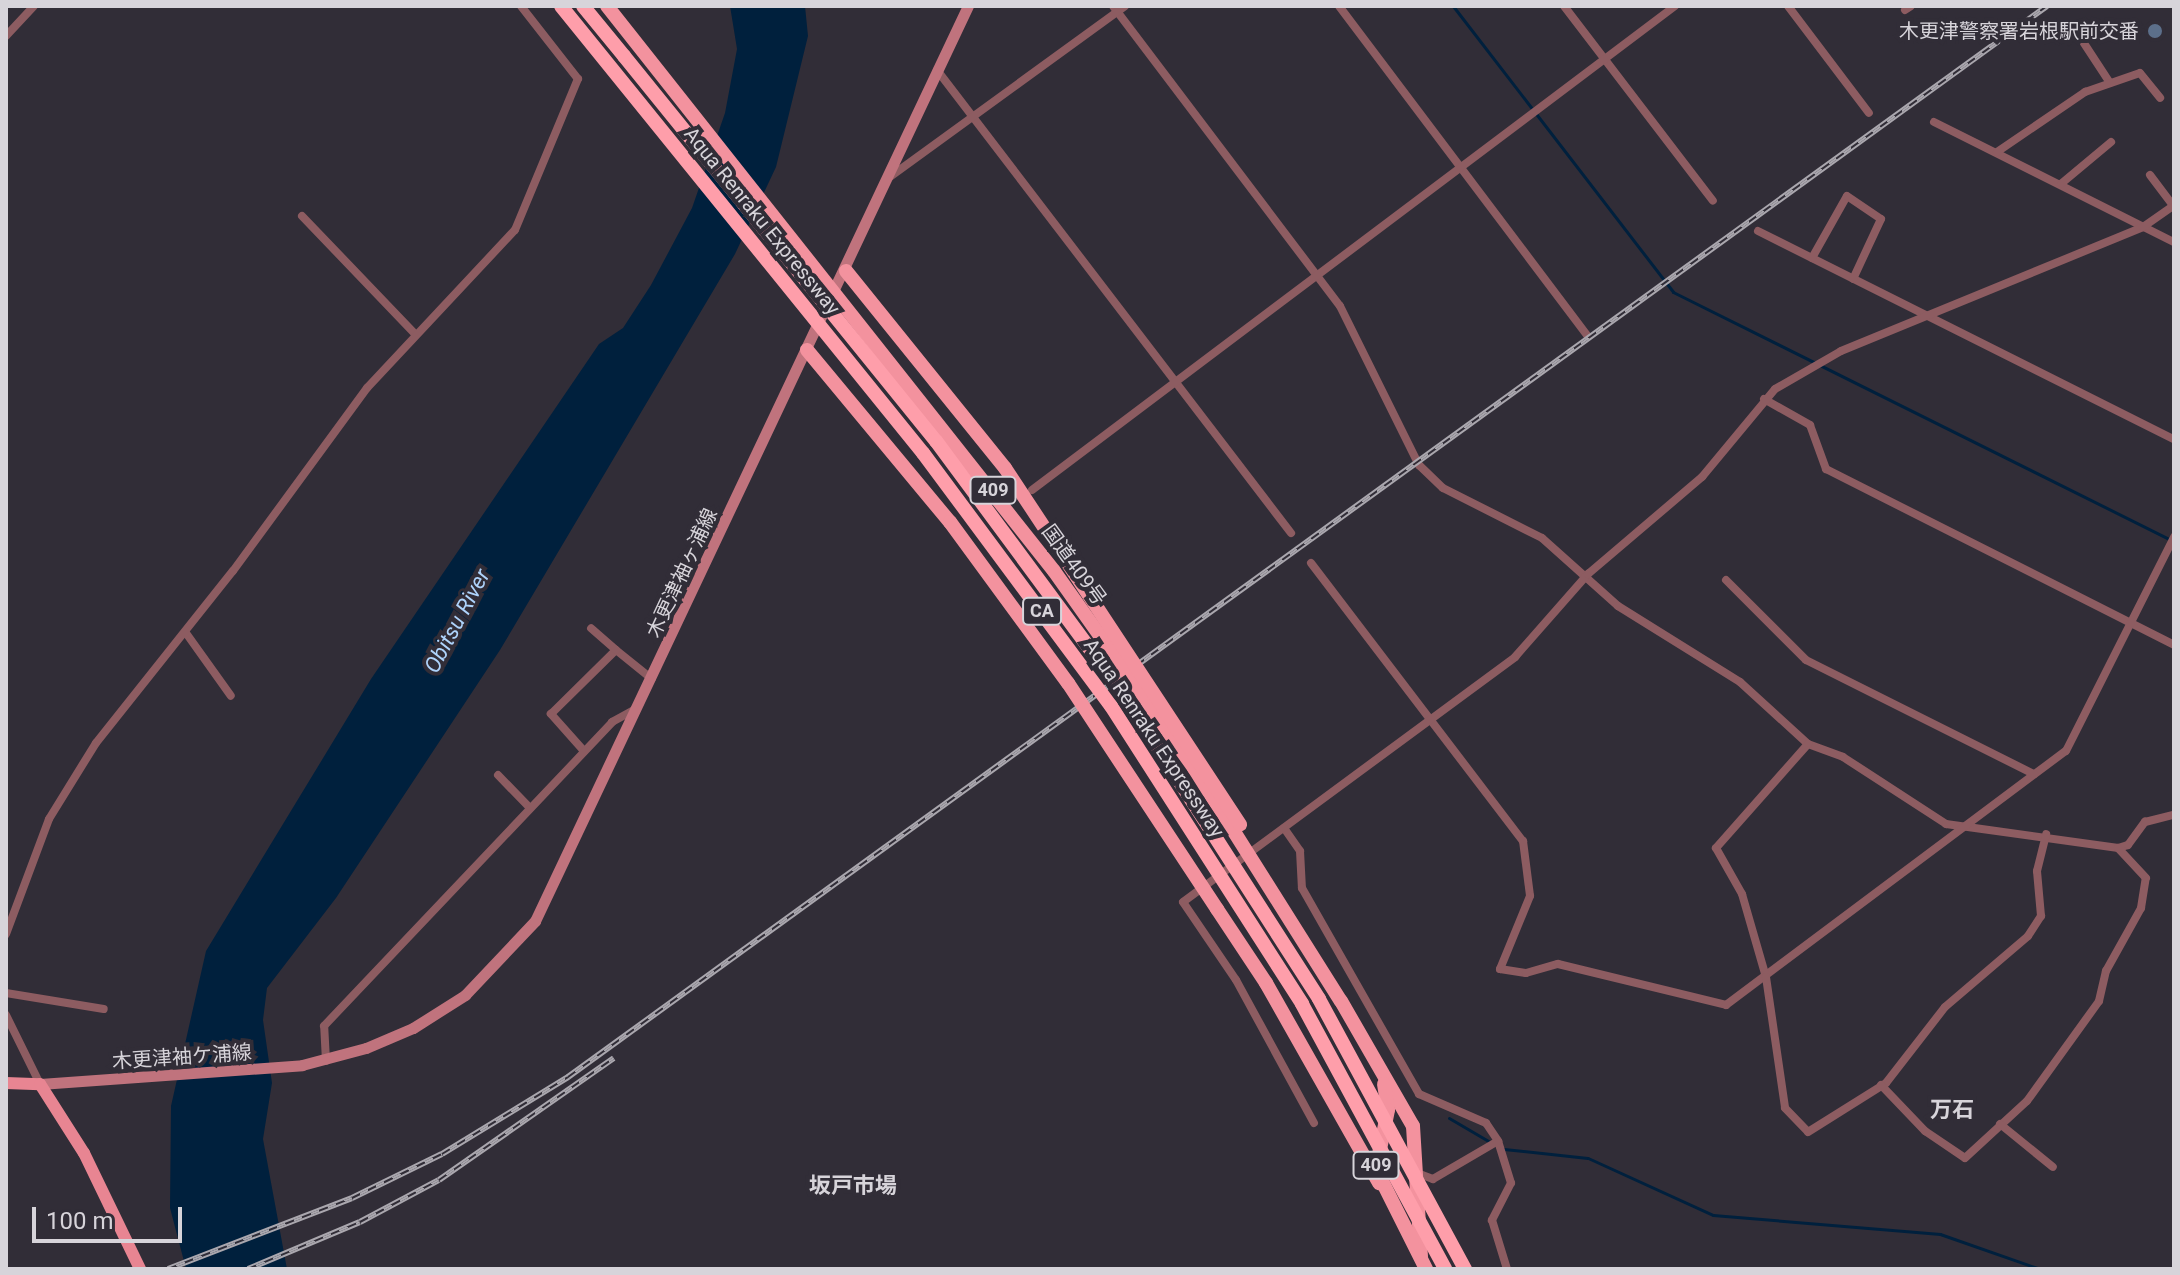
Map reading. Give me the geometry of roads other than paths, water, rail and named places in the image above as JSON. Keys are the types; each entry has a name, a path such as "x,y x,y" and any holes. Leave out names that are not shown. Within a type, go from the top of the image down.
{"highway":[{"name":"Aqua Renraku Expressway","path":"561,6 923,453 1111,706 1294,991 1445,1269"},
{"name":"Aqua Renraku Expressway","path":"583,6 936,441 1124,695 1319,999 1465,1269"},
{"name":"国道409号","path":"607,6 1027,535 1267,880 1413,1126 1424,1263"},
{"path":"846,271 1005,468 1226,796 1267,880"},
{"path":"807,350 950,522 1068,683 1266,983 1379,1183"},
{"name":"国道409号","path":"1377,1065 1389,1098 1376,1153 1379,1183 1424,1263"}],"main road":[{"name":"木更津袖ヶ浦線","path":"326,1061 413,1028 445,1009 535,921 846,271 968,6"},
{"name":"木更津袖ケ浦線","path":"40,1084 326,1061"},
{"path":"6,1083 40,1084 84,1153 140,1269"}],"street":[{"path":"6,36 34,6"},
{"path":"6,934 8,921 49,819 96,743 186,633 367,388 515,230 577,90 575,72 521,6"},
{"path":"1339,6 1588,336"},
{"path":"1564,6 1713,201"},
{"path":"1032,490 1178,384 1675,6"},
{"path":"1788,6 1869,113"},
{"path":"887,180 972,120 1119,8 1340,306 1427,475 1542,538 1588,574 1618,606 1740,682 1808,744 1843,757 1946,824 2046,834 2118,848 2146,878 2136,921 2106,971 2099,1001 2045,1080 1970,1157 1957,1156 1881,1085"},
{"path":"2076,31 2110,83"},
{"path":"937,70 972,120 1291,533"},
{"path":"1997,152 2065,104 2140,73 2160,98"},
{"path":"1934,122 2062,183 2174,242"},
{"path":"2062,183 2111,142"},
{"path":"1314,1123 1236,980 1183,902 1515,657 1588,574 1702,477 1764,399 1841,351 2143,227 2174,205 2150,175"},
{"path":"1812,258 1841,201 1858,202 1881,219 1853,279"},
{"path":"302,216 415,334"},
{"path":"1758,231 2174,439"},
{"path":"1764,399 1810,425 1826,469 2174,645"},
{"path":"1311,563 1523,841 1530,896 1500,969 1526,973 1558,964 1713,1005 1733,1001 1766,977 2072,742 2174,537"},
{"path":"1726,580 1806,660 2034,774"},
{"path":"591,628 652,679"},
{"path":"186,633 231,696"},
{"path":"584,751 551,714 616,650"},
{"path":"326,1061 324,1026 612,722 638,708"},
{"path":"1808,744 1716,848 1742,894 1766,977 1785,1108 1797,1124 1808,1132 1881,1085 1909,1059 1945,1007 2037,923 2046,834"},
{"path":"498,775 530,808"},
{"path":"2118,848 2145,822 2174,815"},
{"path":"1284,828 1300,851 1302,888 1419,1094 1486,1123 1498,1141 1511,1183 1492,1220 1507,1269"},
{"path":"6,993 104,1009"},
{"path":"6,1015 40,1084"},
{"path":"2000,1124 2053,1167"},
{"path":"1416,1172 1433,1179 1498,1141"}],"water":[{"name":"Obitsu River","path":"730,6 805,6 808,36 776,167 735,254 500,650 336,898 267,988 263,1020 272,1083 263,1139 287,1269 186,1269 170,1208 171,1106 206,951 371,679 599,344 623,328 651,285 692,208 725,113 737,49"}],"waterway":[{"path":"1453,6 1673,292 2171,540"},
{"path":"1449,1118 1490,1142"},
{"path":"1504,1149 1588,1158 1713,1215 1940,1234 2040,1269"}],"railway":[{"path":"168,1269 352,1198 442,1154 568,1077 2047,6"},
{"path":"248,1269 360,1222 439,1180 614,1058"}],"place":[{"name":"木更津警察署岩根駅前交番","path":"2155,31"}],"district":[{"name":"万石","path":"1952,1110"},
{"name":"坂戸市場","path":"853,1186"}]}
